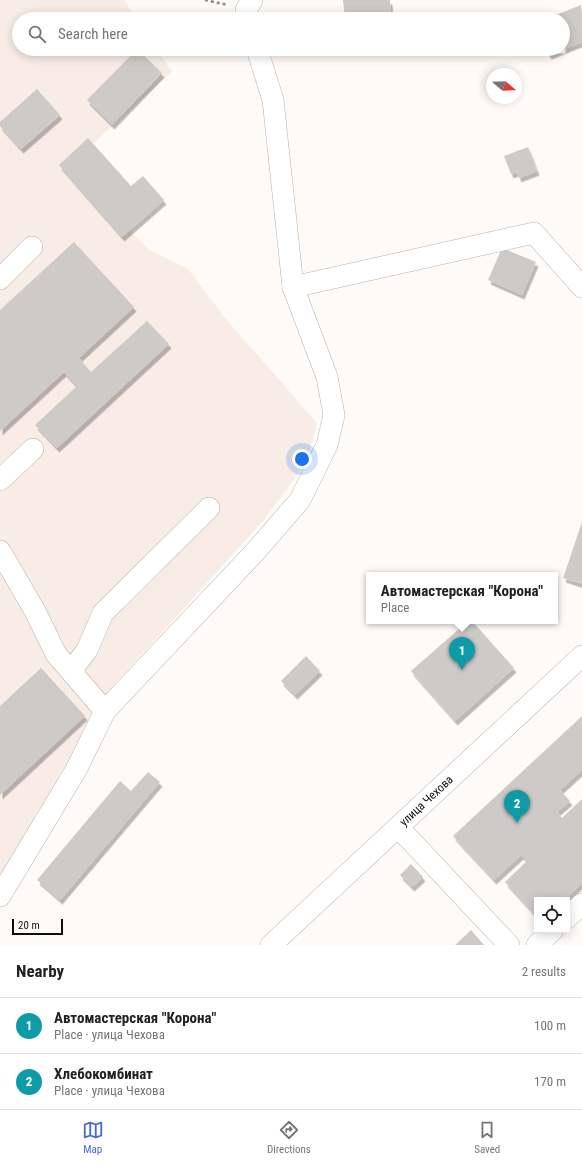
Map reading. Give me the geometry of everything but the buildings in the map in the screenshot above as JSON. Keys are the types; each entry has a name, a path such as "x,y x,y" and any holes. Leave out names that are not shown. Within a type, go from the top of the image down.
{"street":[{"path":"0,896 76,770 105,711 254,553 300,500 327,445 334,415 327,377 293,287 273,100 260,56"},
{"path":"293,287 534,233 582,287"},
{"path":"0,279 32,247"},
{"path":"0,480 33,449"},
{"path":"71,671 87,650 103,613 209,508"},
{"path":"0,551 35,611 56,654 105,711"},
{"name":"улица Чехова","path":"271,945 582,656"},
{"path":"398,827 509,945"},
{"path":"570,915 582,904"},
{"path":"537,945 550,933"}],"path":[{"path":"205,0 249,10"}],"shaded area":[{"path":"0,0 124,0 132,12 12,12 12,56 162,56 172,72 67,167 148,249 188,269 225,318 317,423 307,461 265,519 113,686 0,876"}],"place":[{"name":"Автомастерская \"Корона\"","path":"462,670"},
{"name":"Хлебокомбинат","path":"517,823"}]}
